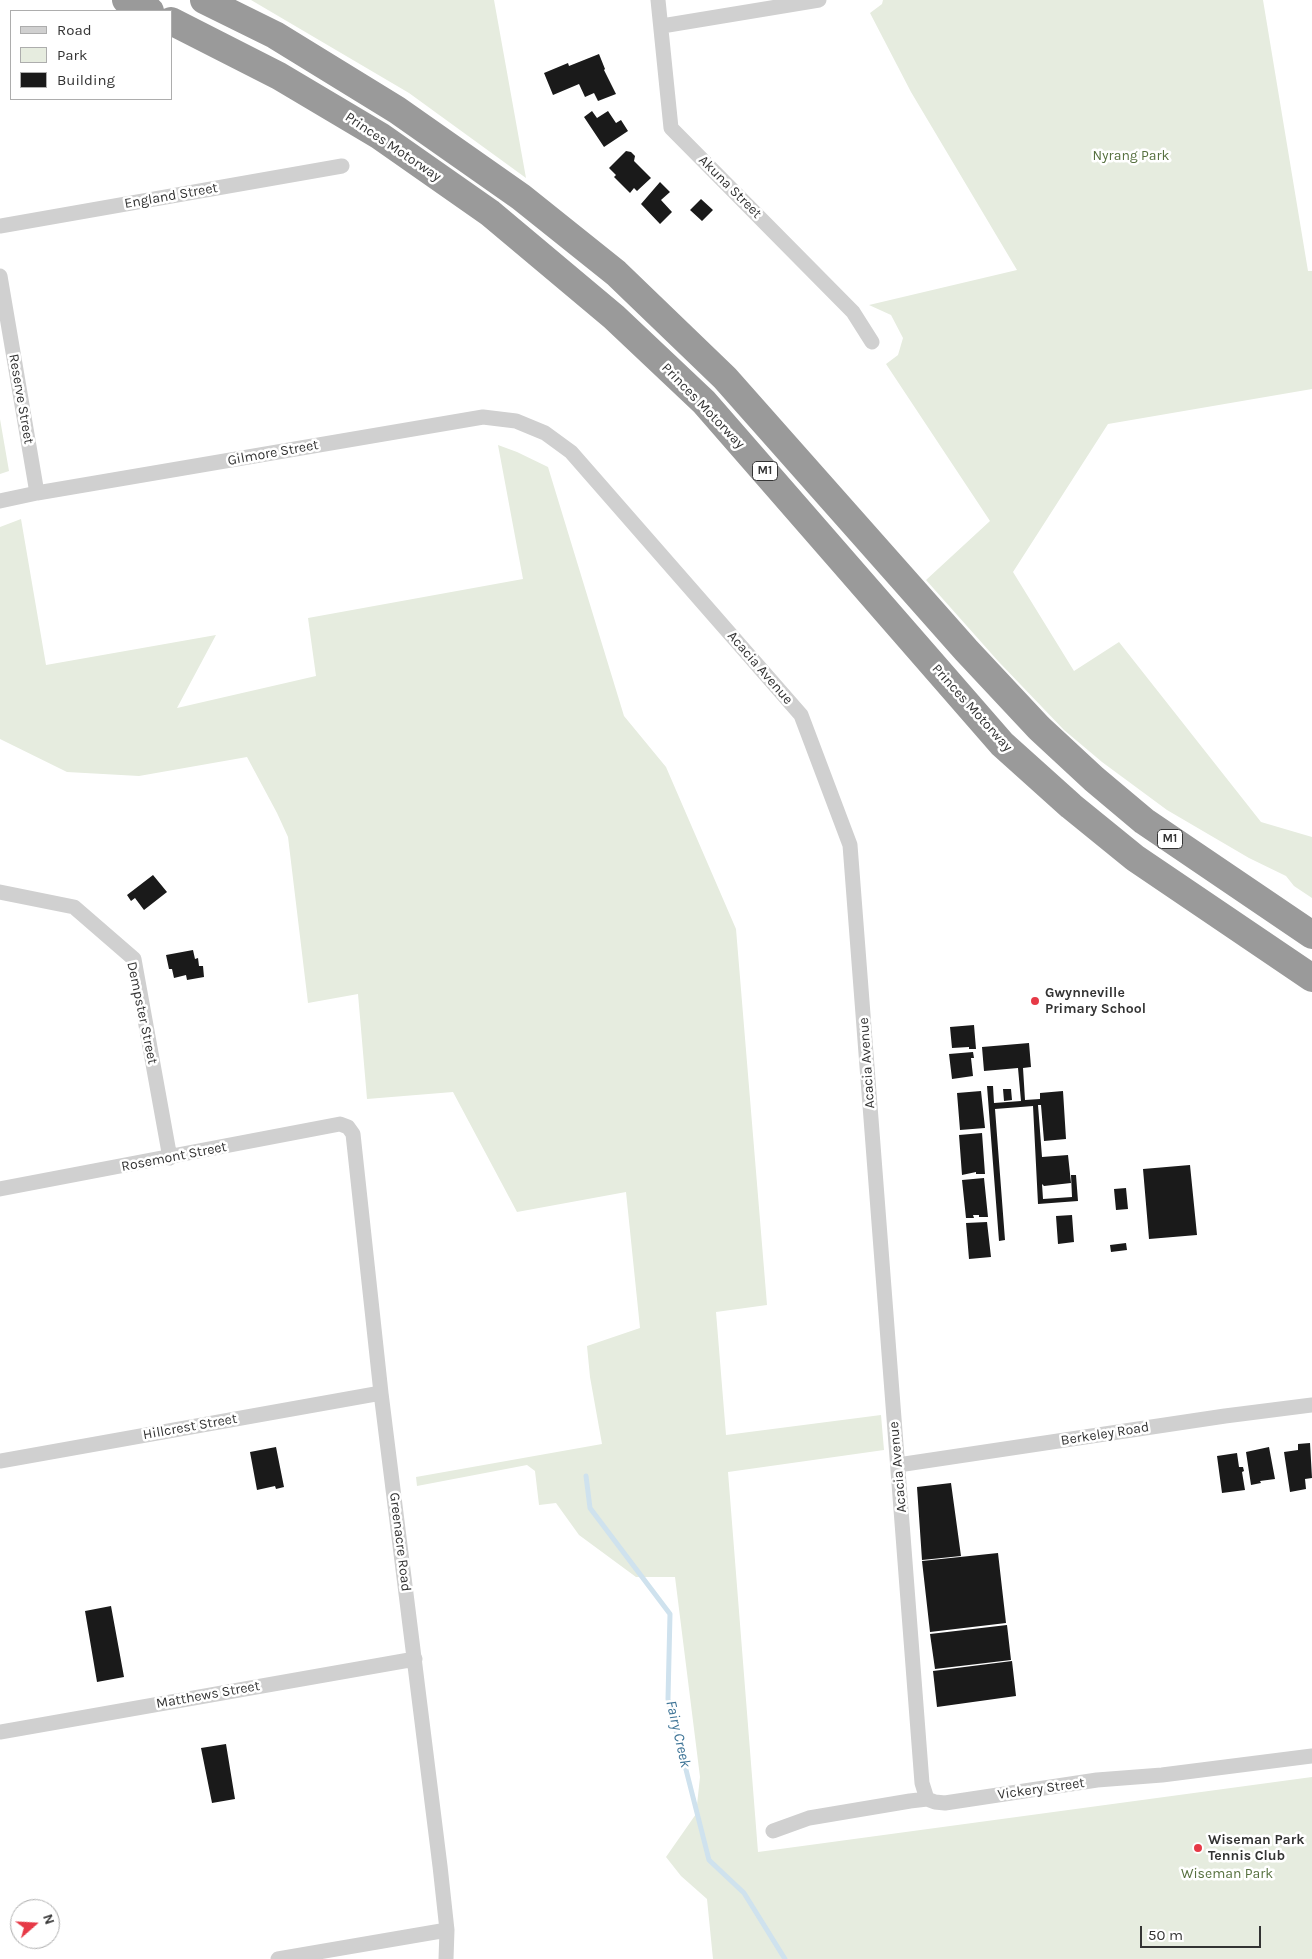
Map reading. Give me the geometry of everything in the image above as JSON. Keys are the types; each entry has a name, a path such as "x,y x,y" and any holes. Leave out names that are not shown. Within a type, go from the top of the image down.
{"highway":[{"path":"126,0 148,10"},
{"name":"M1","path":"204,0 275,36 398,110 521,197 616,273 725,378 966,650 1039,728 1094,779 1144,821 1312,935"},
{"name":"Princes Motorway","path":"172,22 279,76 380,136 490,214 607,311 704,402 1002,744 1071,806 1135,858 1312,978"}],"street":[{"name":"Akuna Street","path":"658,0 672,128 853,312 872,342"},
{"path":"662,26 819,0"},
{"name":"England Street","path":"0,226 342,166"},
{"name":"Reserve Street","path":"0,276 37,493"},
{"name":"Gilmore Street","path":"0,501 37,493 483,417 516,421 545,433"},
{"name":"Acacia Avenue","path":"545,433 571,452 801,715 850,845 922,1783 927,1799"},
{"name":"Dempster Street","path":"0,892 74,907 134,958 170,1158"},
{"name":"Rosemont Street","path":"0,1189 340,1124 348,1127"},
{"name":"Greenacre Road","path":"348,1127 353,1134 381,1393 447,1930 446,1959"},
{"name":"Hillcrest Street","path":"0,1461 381,1393"},
{"name":"Berkeley Road","path":"898,1465 1225,1416 1312,1405"},
{"name":"Matthews Street","path":"0,1732 415,1659"},
{"name":"Vickery Street","path":"773,1831 809,1818 927,1799 945,1803 1097,1780 1162,1775 1312,1756"},
{"path":"278,1959 447,1930"}],"green space":[{"path":"251,0 494,0 526,178 409,93"},
{"name":"Nyrang Park","path":"883,0 1263,0 1308,271 1312,271 1312,389 1108,424 1013,572 1074,671 1119,642 1261,822 1312,837 1312,898 1294,886 1286,876 1249,858 1167,810 1102,762 1064,730 998,661 926,580 990,521 886,364 898,355 903,338 891,315 869,305 1017,270 911,92 870,13 882,4"},
{"path":"0,419 9,471 0,474"},
{"name":"Wiseman Park","path":"498,445 548,467 624,716 666,767 736,929 767,1305 716,1312 726,1435 881,1415 884,1450 728,1472 758,1852 1312,1777 1312,1959 713,1959 707,1899 681,1876 666,1857 696,1814 700,1777 675,1577 636,1577 579,1535 556,1503 539,1505 535,1471 527,1465 417,1486 416,1477 602,1444 590,1377 587,1346 640,1328 626,1192 517,1212 453,1092 367,1099 358,994 308,1003 288,837 247,757 139,776 67,772 0,739 0,527 21,519 46,665 216,635 177,708 316,676 308,618 523,579"}],"building":[{"path":"599,54 604,70 616,94 598,101 594,93 585,97 579,84 553,95 544,73 568,63 569,66"},
{"path":"592,111 597,118 608,111 616,123 621,120 628,131 604,147 584,117"},
{"path":"626,151 631,152 635,156 634,161 651,178 637,191 634,188 630,193 614,177 616,175 609,168"},
{"path":"660,182 670,192 661,200 672,212 660,224 641,204"},
{"path":"701,199 713,210 702,221 690,210"},
{"path":"153,875 167,892 144,910 135,898 131,901 127,895"},
{"path":"193,950 195,959 198,958 199,966 203,966 204,977 187,980 186,975 174,978 172,969 169,969 166,955"},
{"path":"974,1025 976,1049 969,1049 969,1047 952,1048 950,1027"},
{"path":"1029,1043 1031,1067 1023,1068 1025,1100 1040,1099 1040,1093 1063,1091 1066,1139 1044,1141 1041,1105 1038,1105 1042,1157 1068,1155 1071,1183 1044,1186 1042,1184 1043,1199 1072,1197 1071,1175 1076,1175 1078,1201 1038,1204 1033,1106 995,1109 1005,1240 999,1241 987,1086 993,1086 994,1103 1021,1101 1018,1068 984,1071 982,1047"},
{"path":"973,1052 974,1058 971,1058 973,1076 952,1079 949,1054"},
{"path":"1003,1089 1011,1089 1012,1100 1004,1101"},
{"path":"981,1091 985,1128 960,1130 957,1093"},
{"path":"982,1133 985,1174 976,1174 976,1172 962,1175 959,1135"},
{"path":"1190,1165 1197,1235 1149,1239 1143,1169"},
{"path":"984,1178 988,1217 973,1215 974,1218 966,1218 962,1180"},
{"path":"1126,1188 1128,1209 1116,1210 1114,1189"},
{"path":"1072,1215 1074,1242 1058,1244 1056,1216"},
{"path":"987,1222 991,1257 969,1259 966,1223"},
{"path":"1126,1243 1127,1250 1111,1252 1110,1245"},
{"path":"1310,1443 1312,1478 1305,1479 1306,1489 1290,1492 1284,1452 1298,1450 1298,1444"},
{"path":"276,1447 284,1487 276,1489 275,1486 257,1490 250,1452"},
{"path":"1269,1447 1275,1479 1260,1481 1261,1483 1251,1485 1246,1452"},
{"path":"1237,1453 1239,1467 1243,1467 1244,1471 1242,1472 1245,1490 1222,1493 1217,1456"},
{"path":"951,1483 961,1556 922,1560 917,1487"},
{"path":"998,1553 1006,1623 930,1632 922,1561"},
{"path":"111,1606 124,1677 97,1682 85,1611"},
{"path":"1007,1625 1011,1660 935,1669 930,1634"},
{"path":"1012,1661 1016,1696 937,1707 933,1671"},
{"path":"226,1744 235,1799 212,1803 201,1748"}],"waterway":[{"name":"Fairy Creek","path":"586,1476 590,1508 670,1614 668,1699 709,1860 744,1893 785,1959"}],"place":[{"name":"Gwynneville Primary School","path":"1035,1001"},
{"name":"Wiseman Park Tennis Club","path":"1198,1848"}]}
